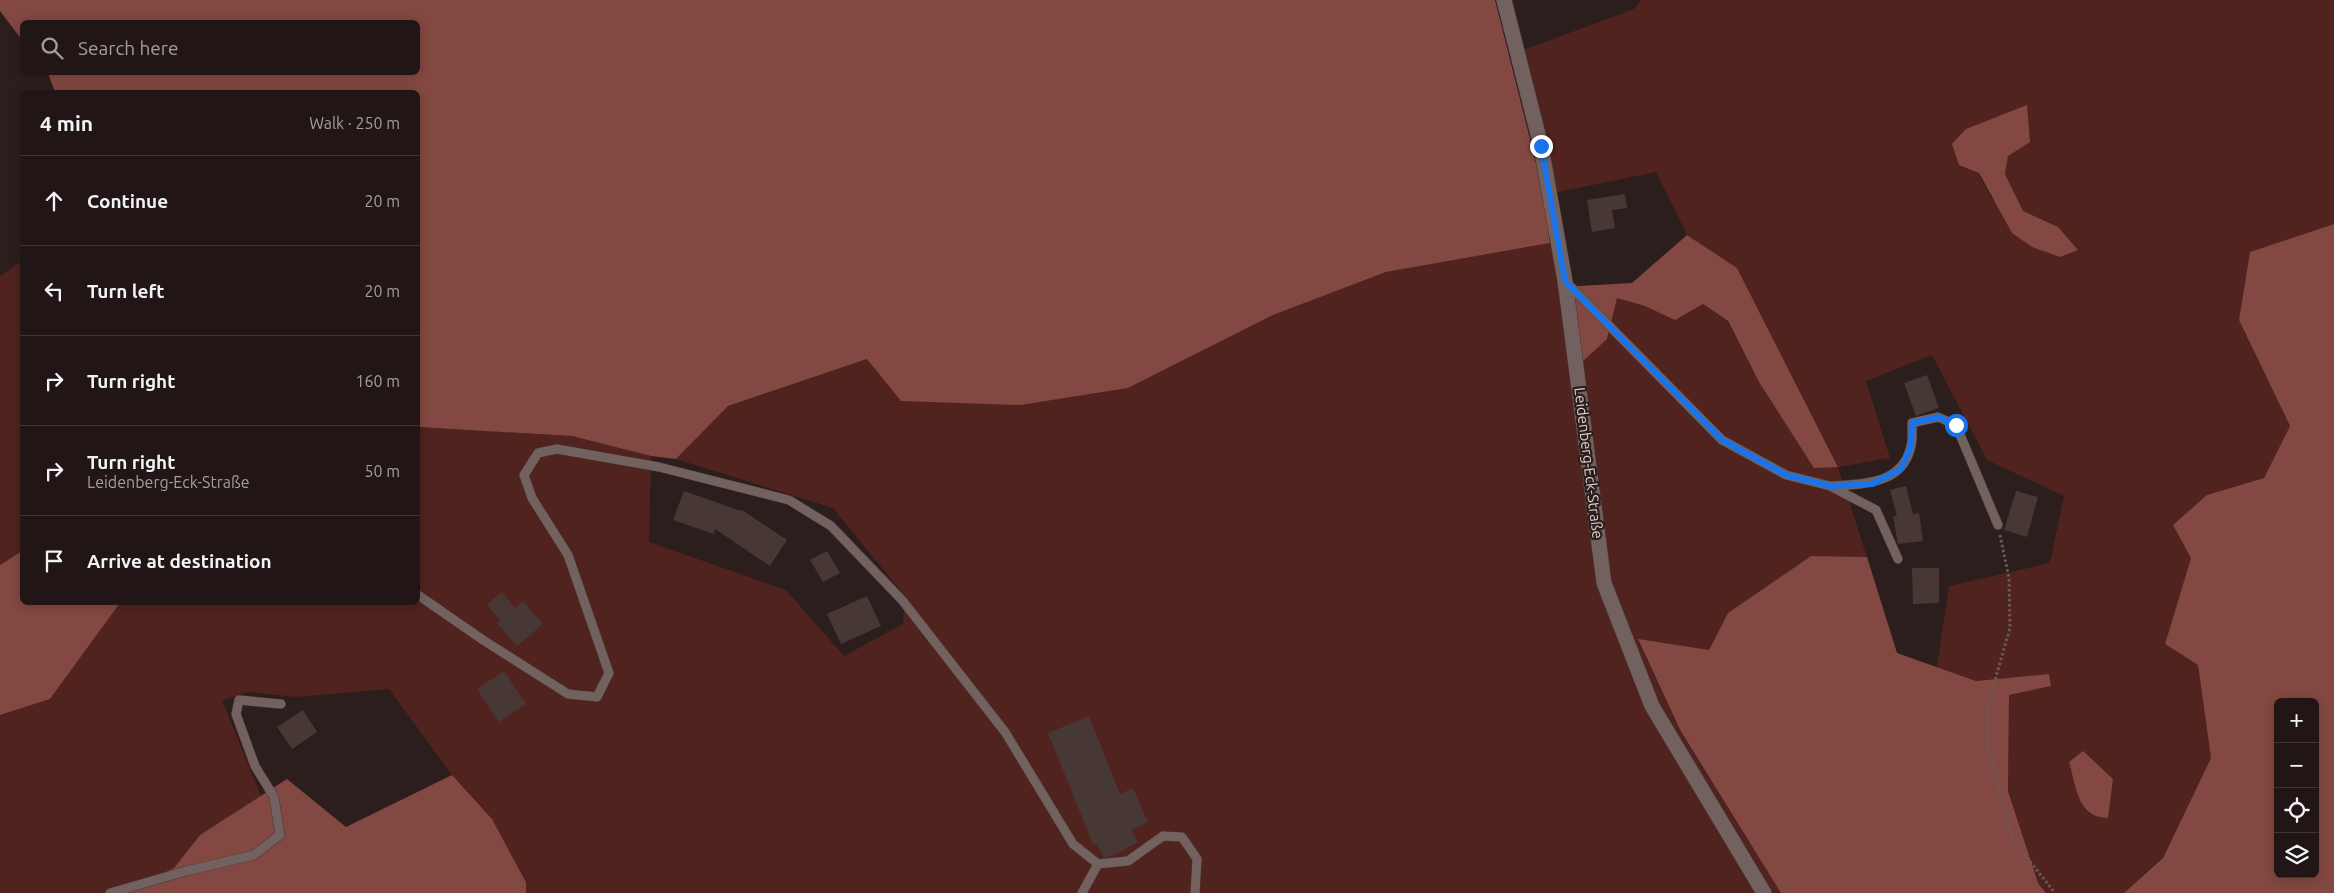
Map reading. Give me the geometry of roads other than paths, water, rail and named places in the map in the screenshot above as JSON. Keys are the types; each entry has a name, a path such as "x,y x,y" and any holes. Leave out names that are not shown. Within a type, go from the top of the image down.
{"street":[{"name":"Leidenberg-Eck-Straße","path":"1504,0 1541,146 1565,281 1604,583 1652,706 1764,893"}],"lane":[{"path":"1565,281 1722,440 1786,475 1830,486 1876,510 1898,559"},
{"path":"1830,486 1872,484 1901,469 1911,446 1912,423 1938,417 1956,425 1998,525"},
{"path":"420,596 483,640 568,694 597,698 609,673 568,555 532,498 524,475 538,453 557,449 659,467 789,500 831,526 902,600 1005,732 1074,844 1098,864 1128,861 1163,836 1182,837 1197,859 1195,893"},
{"path":"110,893 186,871 254,855 280,835 274,797 256,766 236,714 239,700 281,704"},
{"path":"1082,893 1098,864"}]}
